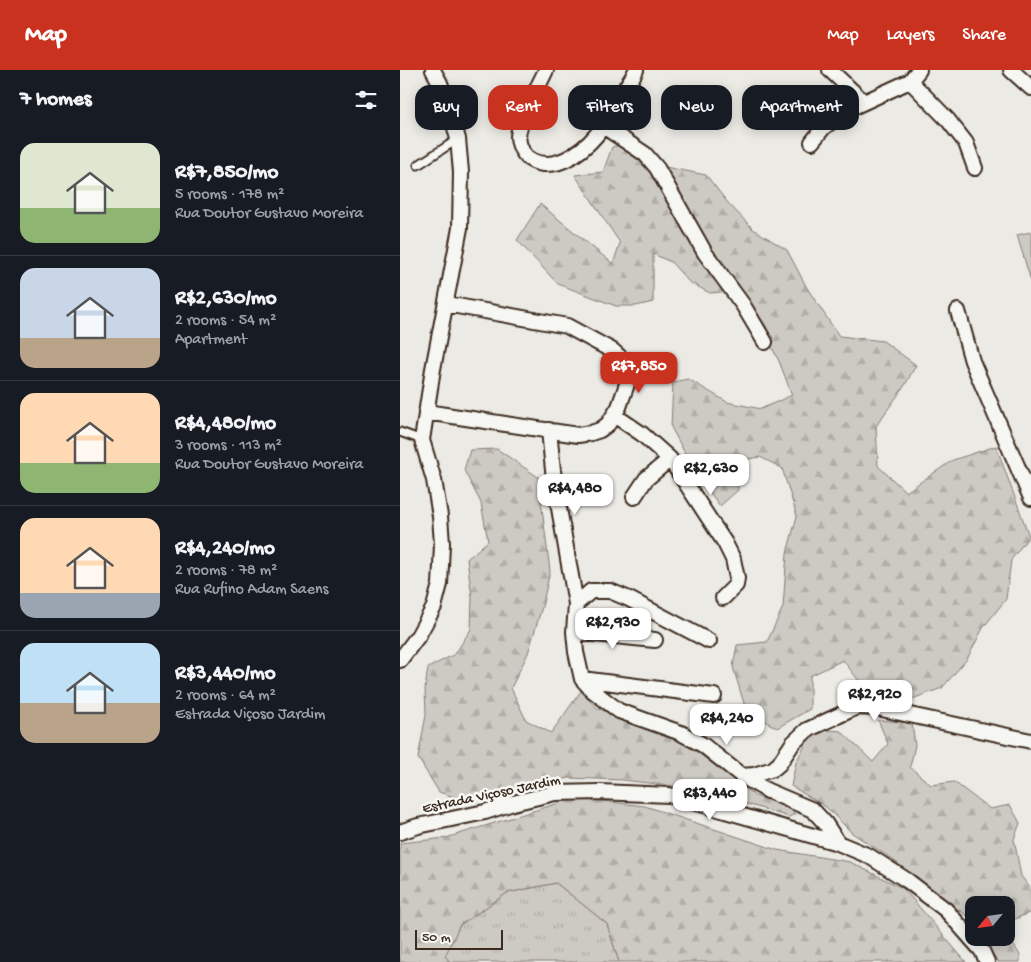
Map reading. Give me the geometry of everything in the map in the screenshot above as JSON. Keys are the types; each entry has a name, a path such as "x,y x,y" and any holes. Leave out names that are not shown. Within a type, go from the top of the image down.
{"street":[{"path":"400,660 418,636 434,607 440,584 442,544 440,516 434,480 422,440 461,219 461,172 458,139 449,108 433,70"},
{"path":"546,70 524,115 518,135 522,152 528,159 536,163 555,164 572,156 585,146 599,130"},
{"path":"627,85 636,70"},
{"path":"830,70 864,102"},
{"path":"812,142 824,127 848,110 910,81 919,70"},
{"path":"1011,70 1031,88"},
{"path":"910,81 948,120 966,143 975,168"},
{"path":"609,130 645,154 657,168 705,252 743,305 765,342"},
{"path":"426,412 578,435 600,430 608,424 614,415 627,384 628,374 626,365 613,351 567,326 446,304"},
{"path":"958,311 972,360 1031,498"},
{"path":"614,415 642,434 670,459 714,527 736,569 736,585 723,598"},
{"path":"549,430 554,480 576,604 574,632 582,679 602,699 619,711 681,733 703,745 742,776 768,791 813,810 825,823 838,843"},
{"path":"634,496 646,479 670,459"},
{"path":"576,604 591,591 610,591 629,598 709,641"},
{"path":"574,632 655,640"},
{"path":"582,679 714,696"},
{"path":"742,776 754,775 773,769 779,764 800,735 857,707 877,708 1031,741"},
{"name":"Estrada Viçoso Jardim","path":"400,832 427,824 486,812 555,793 629,792 678,798 838,843 869,856 908,881 946,910 982,950 987,962"}],"lane":[{"path":"418,164 458,139"},
{"path":"400,432 422,440"}],"green space":[{"path":"625,144 655,165 706,175 728,203 753,229 787,250 807,288 839,336 883,341 916,365 905,385 876,426 878,466 906,492 953,460 996,446 1029,536 1011,560 1006,599 983,628 967,659 942,688 912,699 876,698 863,686 843,660 810,676 810,709 777,728 746,710 733,667 737,645 767,642 783,607 787,553 797,516 782,468 760,457 737,461 738,490 720,506 695,472 671,427 673,382 688,379 727,402 761,409 792,395 779,361 742,290 710,293 689,282 671,262 653,254 653,302 636,306 616,306 558,284 517,240 540,204 613,264 620,243 575,175 603,172 612,147"},
{"path":"1031,232 1031,281 1017,235"},
{"path":"497,449 538,477 550,571 542,607 528,653 511,688 526,720 551,733 581,691 597,708 681,740 755,796 787,806 795,814 789,817 721,796 682,787 623,780 569,778 466,801 439,792 418,758 426,715 425,689 428,668 455,654 471,629 472,597 467,559 488,541 481,503 464,470 470,450"},
{"path":"878,720 912,723 915,745 910,767 931,785 954,782 990,809 1010,805 1020,823 1014,839 1021,876 1031,889 1031,912 1015,919 1015,896 965,896 965,914 886,855 852,833 826,807 791,786 796,762 814,729 841,731 873,762 888,744"},
{"path":"575,798 645,806 777,850 850,862 904,889 966,962 619,962 607,924 556,883 507,893 460,925 445,956 450,962 400,962 400,843 446,838"},
{"path":"556,883 607,924 619,962 450,962 444,956 460,925 507,893"},
{"path":"988,946 1014,946 1020,955 1020,962 998,962"}]}
